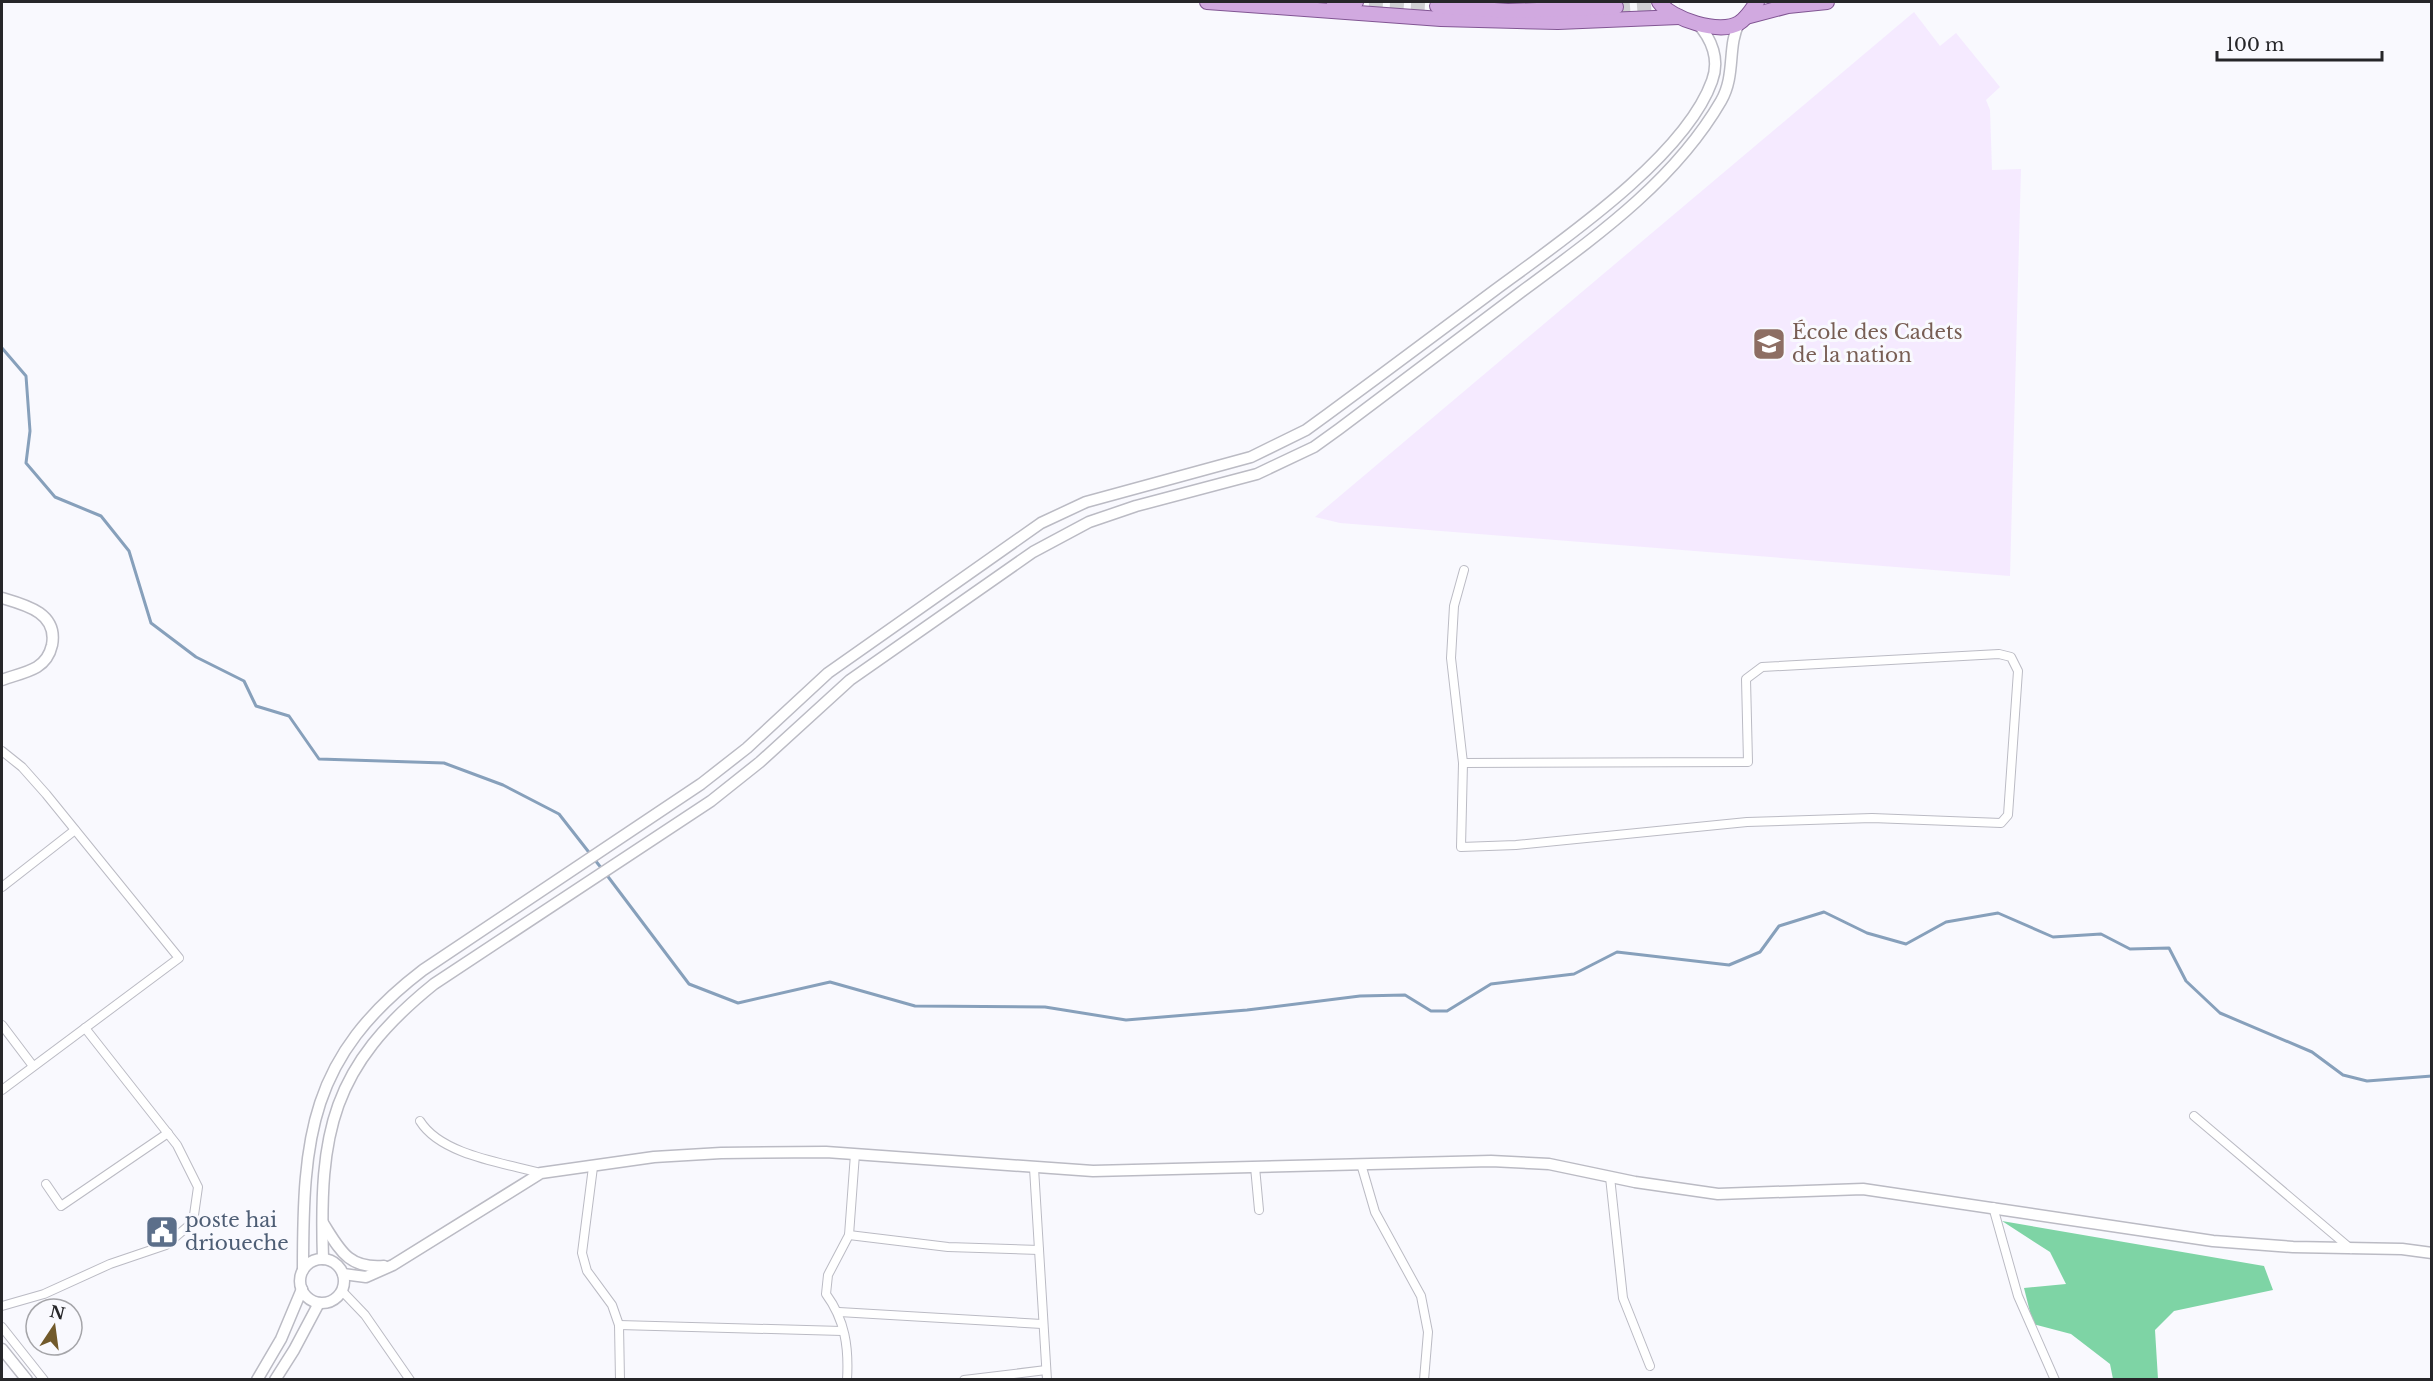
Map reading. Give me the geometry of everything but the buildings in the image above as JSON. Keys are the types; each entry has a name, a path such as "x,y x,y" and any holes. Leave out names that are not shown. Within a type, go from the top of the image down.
{"main road":[{"path":"1207,2 1317,11 1558,22 1679,17"},
{"path":"1317,11 1356,2"},
{"path":"1659,2 1667,12 1720,28 1788,6 1827,2"},
{"path":"1743,20 1757,2"},
{"path":"1437,6 1508,10 1617,7"}],"street":[{"path":"323,1259 322,1222 326,1156 337,1104 350,1078 385,1027 434,984 711,801 760,762 838,689 1056,539 1089,522 1136,506 1257,474 1304,453 1330,435 1609,226 1665,173 1702,130 1722,99 1731,79 1734,34 1743,20"},
{"path":"257,1380 281,1339 302,1289 304,1176 310,1133 333,1071 372,1014 423,970 724,768 828,673 1019,537 1061,512 1086,502 1235,463 1306,430 1587,222 1668,147 1708,90 1714,73 1714,55 1709,37 1697,22"},
{"path":"1463,763 1748,762 1746,679 1762,667 1999,654 2011,657 2018,671 2008,815 2001,823 1964,824 1872,818 1747,822 1516,845 1461,847 1463,763 1451,658 1454,606 1464,570"},
{"path":"2,598 42,614 51,624 54,636 47,658 36,668 2,680"},
{"path":"2,752 22,767 179,958 2,1090"},
{"path":"2,887 75,830"},
{"path":"2,1025 33,1066"},
{"path":"2,1306 44,1294 110,1263 166,1245 193,1222 198,1187 177,1145 85,1028"},
{"path":"2194,1116 2351,1249"},
{"path":"420,1121 427,1133 444,1145 541,1173"},
{"path":"46,1184 61,1206 168,1133"},
{"path":"343,1274 366,1277 393,1265 541,1173 654,1157 721,1153 855,1154 1093,1171 1491,1161 1549,1164 1610,1177 1718,1194 1863,1189 2213,1241 2351,1249 2380,1247 2432,1253"},
{"path":"847,1380 849,1351 847,1336 842,1331 839,1312 826,1293 828,1275 849,1235 855,1154"},
{"path":"1361,1164 1375,1212 1421,1296 1428,1332 1424,1380"},
{"path":"587,1167 582,1252 587,1271 612,1305 620,1324 620,1380"},
{"path":"1255,1167 1259,1210"},
{"path":"1034,1168 1047,1380"},
{"path":"1610,1177 1623,1298 1650,1366"},
{"path":"1993,1207 2018,1296 2055,1380"},
{"path":"322,1222 340,1249 353,1262 373,1267 393,1265"},
{"path":"849,1235 948,1247 1038,1250"},
{"path":"302,1289 307,1297 319,1303 334,1299 342,1291 343,1274 334,1263 323,1259 313,1261 303,1270"},
{"path":"342,1291 365,1315 410,1380"},
{"path":"275,1380 319,1303"},
{"path":"839,1312 1042,1324"},
{"path":"620,1324 842,1331"},
{"path":"2,1327 44,1380"},
{"path":"2,1349 27,1380"},
{"path":"964,1380 1046,1370"}],"shaded area":[{"name":"École des Cadets de la nation","path":"1914,12 1940,46 1956,33 2000,87 1986,100 1990,110 1992,170 2021,169 2010,576 1340,523 1315,517"}],"green space":[{"path":"2002,1221 2264,1266 2273,1290 2174,1311 2155,1330 2158,1379 2113,1379 2110,1364 2071,1334 2033,1324 2024,1288 2066,1284 2050,1252"}],"waterway":[{"path":"2,348 26,376 30,431 26,463 55,497 101,516 129,551 151,623 196,657 244,681 256,706 289,716 319,759 444,763 503,785 559,814 602,869"},
{"path":"606,874 689,984 738,1003 830,982 915,1006 1045,1007 1126,1020 1247,1010 1360,996 1405,995 1431,1011 1447,1011 1491,984 1574,974 1617,952 1729,965 1760,952 1779,926 1824,912 1867,933 1906,944 1946,922 1998,913 2053,937 2101,934 2130,949 2169,948 2186,981 2220,1013 2312,1052 2343,1075 2367,1081 2432,1076"}],"tunnel":[{"path":"1369,2 1437,6"},
{"path":"1616,7 1679,2"}],"place":[{"name":"École des Cadets de la nation","path":"1769,344"},
{"name":"poste hai drioueche","path":"162,1232"}]}
